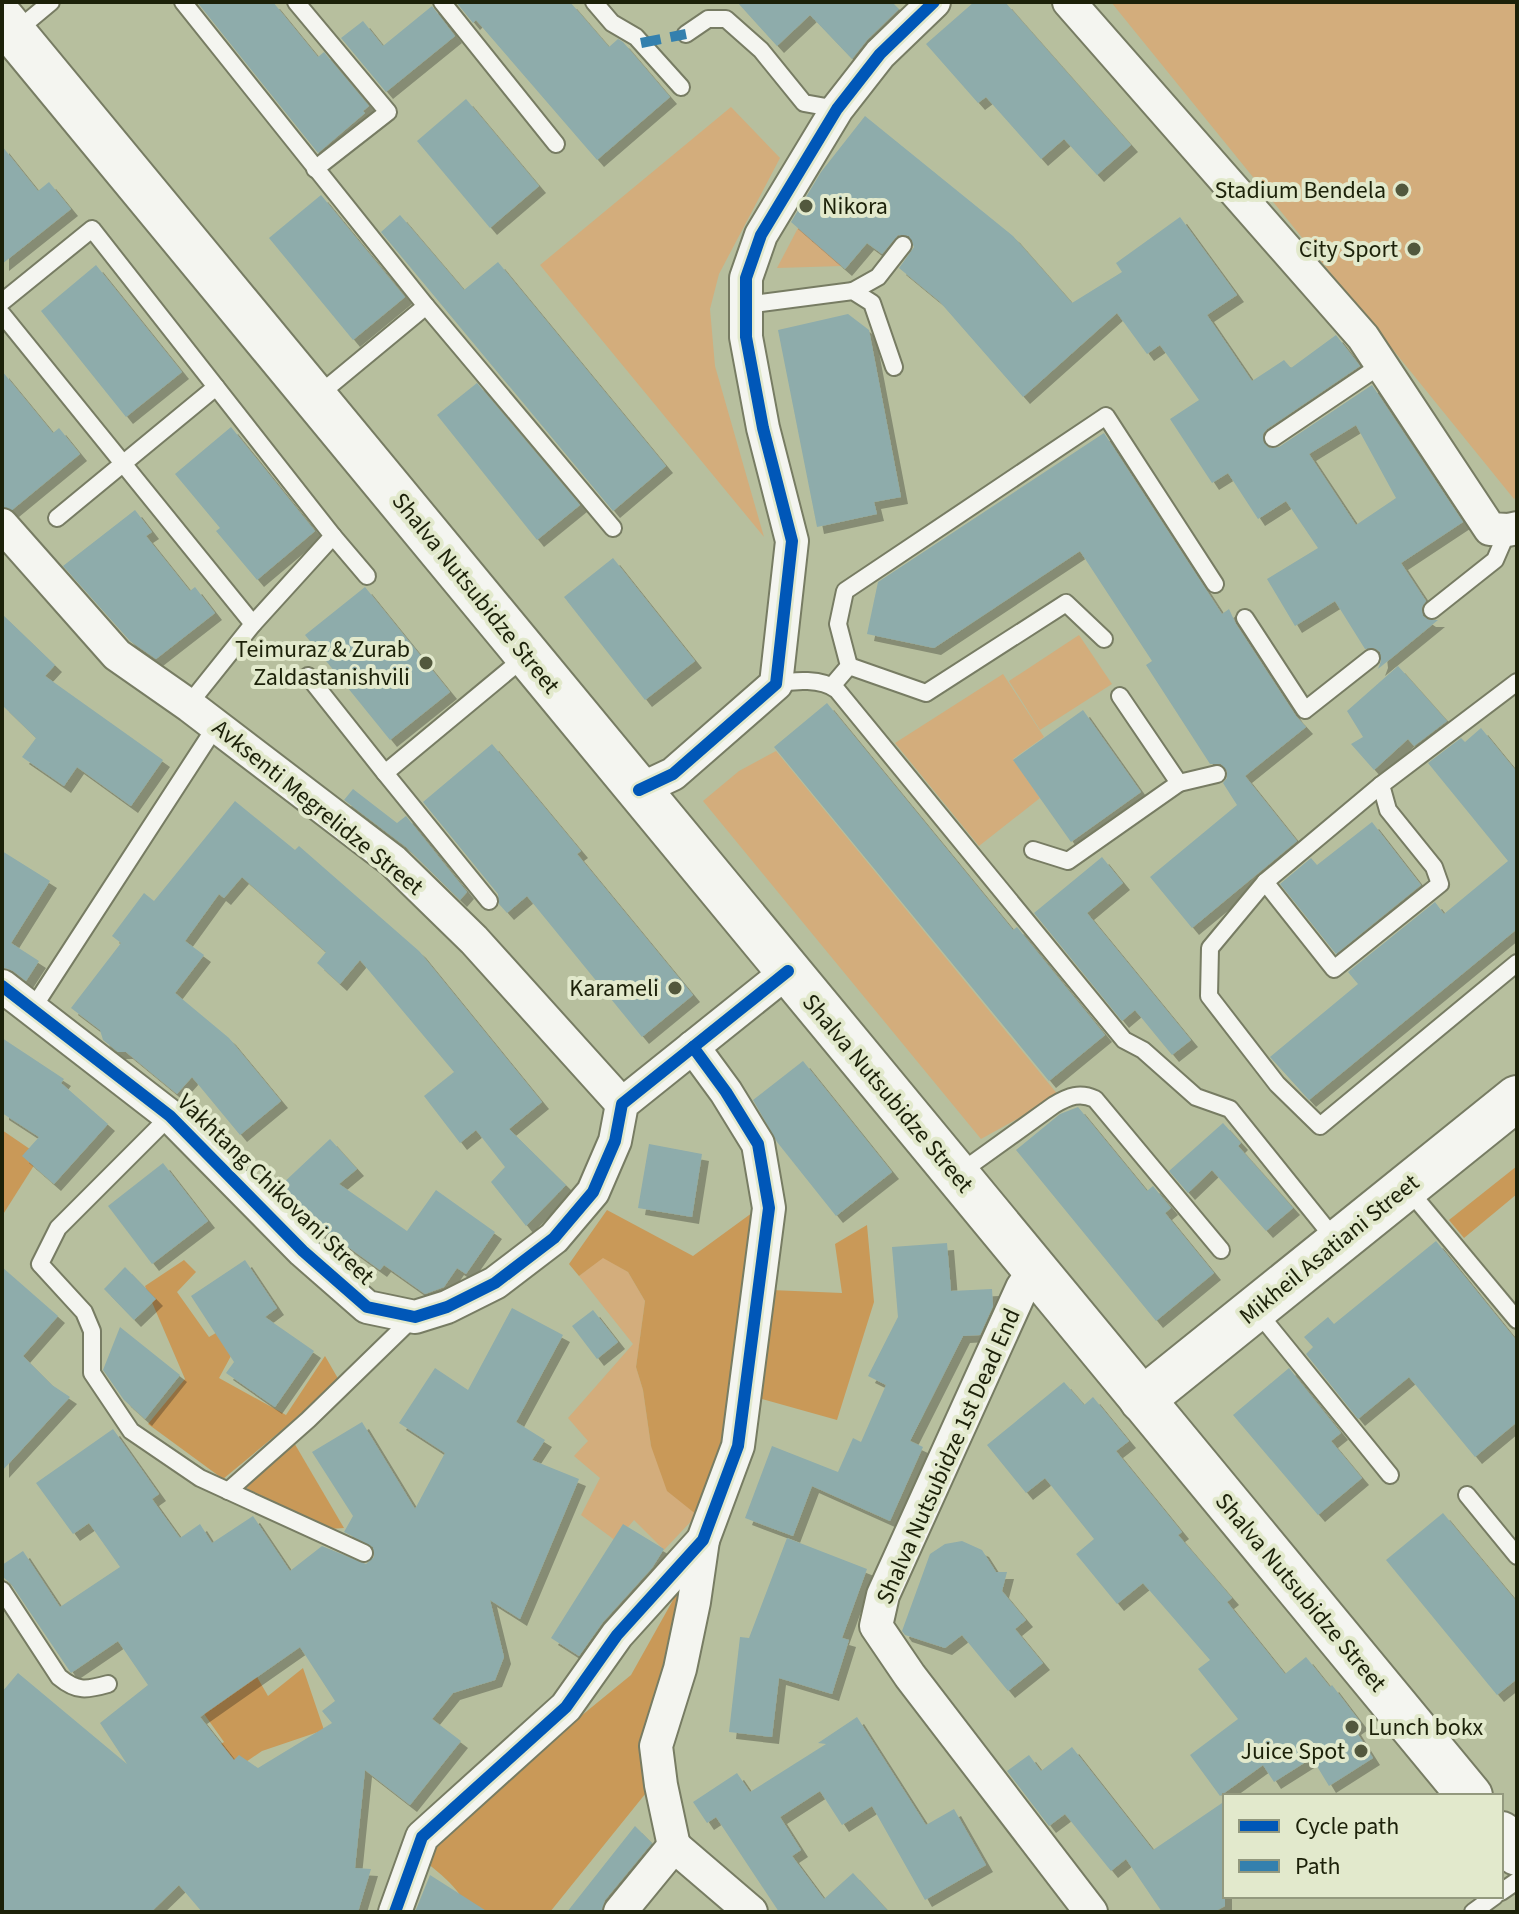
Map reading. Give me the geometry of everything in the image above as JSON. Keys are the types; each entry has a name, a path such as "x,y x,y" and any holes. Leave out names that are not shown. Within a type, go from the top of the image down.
{"main road":[{"name":"Shalva Nutsubidze Street","path":"8,26 1468,1794"},
{"name":"Mikheil Asatiani Street","path":"1142,1400 1517,1098"},
{"path":"1503,1836 1517,1853"}],"street":[{"path":"639,790 673,774 776,684 792,541 763,428 746,337 746,278 761,235 837,109 880,54 934,2"},
{"path":"1069,2 1363,337 1490,529 1513,529"},
{"name":"Avksenti Megrelidze Street","path":"2,525 117,655 190,706 393,861 474,940 622,1104"},
{"path":"415,1317 447,1307 495,1283 554,1238 593,1192 615,1141 622,1104 788,971"},
{"name":"Vakhtang Chikovani Street","path":"2,986 170,1116 303,1251 367,1307 415,1317"},
{"path":"693,1047 758,1144 769,1208 738,1446 703,1540 680,1669 656,1746 674,1846 751,1912"},
{"name":"Shalva Nutsubidze 1st Dead End","path":"1035,1269 1022,1288 889,1581 876,1626 910,1676 1091,1912"},
{"path":"395,1912 422,1837 566,1707 617,1635 703,1540"},
{"path":"620,1912 674,1846"}],"lane":[{"path":"8,26 51,2"},
{"path":"183,2 426,306 613,528"},
{"path":"296,2 388,112 315,169"},
{"path":"442,2 556,144"},
{"path":"594,2 612,23 636,37 681,87"},
{"path":"686,34 708,19 726,19 761,50 804,103 837,109"},
{"path":"2,302 92,229 367,576"},
{"path":"746,305 853,291 878,277 903,245"},
{"path":"853,291 872,303 894,367"},
{"path":"315,397 426,306"},
{"path":"2,314 253,624"},
{"path":"1273,438 1381,365"},
{"path":"57,518 216,387"},
{"path":"849,666 838,624 845,591 1106,416 1215,584"},
{"path":"1432,610 1495,560 1513,529"},
{"path":"190,706 253,624 333,536"},
{"path":"849,666 926,693 1066,603 1104,639"},
{"path":"1245,618 1302,712 1371,658"},
{"path":"385,773 527,655"},
{"path":"832,686 849,666"},
{"path":"308,676 489,901"},
{"path":"776,684 795,680 832,686 1124,1040 1143,1050 1196,1097 1230,1109 1338,1243"},
{"path":"1515,968 1320,1126 1277,1084 1209,996 1210,948 1265,882 1381,785 1517,682"},
{"path":"1120,696 1179,783"},
{"path":"33,1008 216,726"},
{"path":"1033,850 1068,861 1179,783 1217,774"},
{"path":"1265,882 1334,969 1440,884 1434,867 1388,810 1381,785"},
{"path":"957,1175 1054,1105 1067,1097 1084,1094 1095,1099 1221,1250"},
{"path":"170,1116 58,1228 40,1264 84,1312 92,1331 92,1373 131,1431 200,1478 364,1553"},
{"path":"1406,1187 1517,1320"},
{"path":"1255,1309 1390,1475"},
{"path":"228,1491 308,1420 415,1317"},
{"path":"1467,1495 1517,1556"},
{"path":"2,1590 59,1677 71,1687 86,1691 108,1684"},
{"path":"1473,1912 1492,1898"}],"shaded area":[{"name":"Stadium Bendela","path":"1111,2 1517,2 1517,496 1514,499"},
{"path":"731,107 780,158 719,274 710,309 715,366 764,537 540,265"},
{"path":"798,228 842,266 777,268"},
{"path":"1079,635 1112,684 1040,730 1009,681"},
{"path":"1003,674 1044,737 1013,759 1040,798 979,846 895,743"},
{"path":"776,751 1059,1096 981,1139 703,801 739,771"},
{"path":"2,1130 40,1156 2,1216"},
{"path":"1517,1166 1517,1194 1464,1238 1449,1220"},
{"path":"607,1210 693,1256 756,1210 728,1450 697,1515 667,1491 651,1446 643,1390 636,1367 645,1301 628,1272 603,1258 579,1276 569,1264"},
{"path":"867,1225 874,1302 837,1420 755,1397 771,1290 842,1293 835,1244"},
{"path":"603,1257 628,1272 645,1301 636,1367 643,1390 651,1446 697,1515 664,1550 634,1520 616,1541 581,1515 600,1478 574,1456 588,1441 568,1418 633,1344 579,1276"},
{"path":"184,1260 196,1272 177,1292 209,1337 233,1323 244,1332 219,1378 286,1415 325,1356 340,1382 223,1479 148,1424 185,1379 145,1286"},
{"path":"293,1441 344,1528 329,1529 246,1488"},
{"path":"696,1559 650,1788 550,1912 468,1912 453,1887 414,1852 442,1842 570,1725 631,1675"},
{"path":"303,1668 324,1730 262,1751 208,1788 190,1762 224,1742 202,1711 257,1677 268,1696"}],"building":[{"path":"197,2 273,2 318,57 324,52 369,106 363,111 365,113 318,153"},
{"path":"456,2 570,2 609,47 618,39 623,42 670,97 597,160 476,20 473,23"},
{"path":"737,2 892,2 899,9 852,59 810,15 777,46"},
{"path":"974,2 1005,2 1131,145 1097,175 1064,139 1041,159 986,97 978,103 926,44"},
{"path":"432,6 455,36 386,92 341,38 363,21 383,46"},
{"path":"466,99 539,186 490,228 417,141"},
{"path":"865,116 1013,236 1072,303 1122,272 1116,263 1180,217 1237,295 1207,315 1252,381 1284,360 1291,368 1336,335 1360,366 1267,429 1263,434 1264,443 1269,448 1279,447 1372,385 1463,522 1401,563 1426,601 1422,607 1423,616 1438,620 1378,669 1380,652 1374,648 1365,649 1335,601 1295,626 1267,579 1318,548 1286,501 1258,519 1228,473 1212,483 1170,419 1199,400 1160,345 1147,354 1117,313 1023,397 939,301 899,268 914,247 909,236 898,235 882,254 867,243 845,269 791,222 821,172","holes":["1356,425 1396,498 1356,525 1309,454"]},
{"path":"2,146 38,191 49,182 71,209 2,264"},
{"path":"321,195 405,297 353,340 269,238"},
{"path":"400,215 464,290 498,262 666,466 613,511 381,232"},
{"path":"96,265 182,372 126,417 41,311"},
{"path":"848,314 869,330 901,497 874,502 877,514 817,527 778,330"},
{"path":"2,371 53,433 59,428 80,454 12,510 2,507"},
{"path":"477,383 580,505 537,540 437,415"},
{"path":"231,427 315,531 257,580 216,531 220,528 175,474"},
{"path":"1104,433 1222,614 1229,609 1306,727 1245,776 1297,841 1192,928 1150,877 1237,805 1223,783 1227,771 1221,764 1210,764 1146,665 1152,661 1080,551 934,648 867,634 878,582"},
{"path":"135,510 152,532 146,536 190,591 195,587 215,613 156,659 130,641 63,566"},
{"path":"613,558 695,661 645,700 564,597"},
{"path":"365,587 450,692 390,740 305,635"},
{"path":"2,614 55,665 45,676 163,760 131,806 77,767 64,786 22,757 36,738 2,705"},
{"path":"1398,666 1447,721 1414,746 1408,739 1374,770 1351,744 1363,737 1347,711"},
{"path":"827,703 1013,930 1017,927 1105,1035 1049,1081 774,747"},
{"path":"1083,710 1141,792 1071,842 1013,760"},
{"path":"1481,728 1517,772 1517,929 1309,1100 1270,1057 1358,984 1348,972 1435,902 1444,914 1508,861 1428,763 1461,738 1465,742"},
{"path":"492,744 581,851 577,854 693,995 642,1037 527,896 507,913 499,904 498,894 423,802"},
{"path":"353,789 397,823 406,816 467,892 460,900 406,847 344,800"},
{"path":"235,801 295,850 299,846 419,951 542,1102 509,1129 566,1185 526,1226 491,1182 505,1167 476,1130 460,1143 424,1096 454,1072 360,960 340,984 317,963 326,952 242,877 224,898 219,894 185,941 204,955 175,993 229,1038 281,1101 240,1135 192,1077 177,1094 126,1052 118,1052 103,1040 100,1030 71,1008 121,943 112,936 144,893 154,901"},
{"path":"1372,822 1421,885 1336,954 1280,884 1311,858 1317,865"},
{"path":"2,851 50,881 11,943 39,961 26,981 2,967"},
{"path":"1102,857 1123,883 1087,913 1191,1040 1172,1055 1135,1010 1122,1021 1034,913"},
{"path":"2,1038 64,1079 61,1083 108,1124 54,1184 22,1156 39,1137 2,1113"},
{"path":"803,1061 892,1172 836,1216 777,1142 753,1100"},
{"path":"1078,1107 1147,1191 1153,1186 1171,1208 1165,1213 1214,1273 1156,1321 1016,1150 1060,1114"},
{"path":"1223,1123 1241,1143 1238,1146 1293,1208 1266,1231 1212,1170 1188,1193 1169,1171"},
{"path":"330,1139 357,1169 339,1184 407,1231 436,1190 495,1232 466,1274 457,1268 444,1287 425,1294 384,1265 380,1270 326,1231 321,1235 280,1186"},
{"path":"649,1144 702,1154 692,1217 638,1208"},
{"path":"163,1163 208,1221 152,1264 108,1206"},
{"path":"1436,1241 1517,1341 1517,1422 1475,1457 1409,1377 1358,1419 1306,1354 1313,1347 1304,1337 1328,1317 1334,1324"},
{"path":"947,1243 951,1291 992,1289 993,1306 980,1335 963,1336 910,1441 923,1447 890,1521 812,1486 793,1536 745,1518 772,1446 838,1472 853,1438 861,1442 886,1385 868,1376 898,1317 892,1247"},
{"path":"245,1260 277,1308 265,1317 314,1351 275,1407 226,1373 234,1362 191,1296"},
{"path":"2,1267 58,1316 23,1356 52,1385 70,1397 2,1471"},
{"path":"125,1267 156,1299 134,1320 104,1289"},
{"path":"512,1308 563,1335 516,1422 545,1440 532,1460 579,1479 520,1619 490,1600 504,1657 495,1680 453,1693 432,1719 461,1741 410,1805 365,1770 355,1868 371,1869 358,1912 202,1912 179,1885 151,1912 2,1912 2,1692 18,1673 127,1764 100,1723 148,1685 118,1641 71,1673 11,1584 2,1576 2,1565 23,1551 60,1607 120,1567 89,1523 73,1534 36,1483 113,1429 159,1494 152,1499 180,1538 200,1524 212,1543 253,1516 290,1571 322,1546 366,1564 374,1557 373,1547 344,1532 353,1516 312,1452 362,1422 415,1509 445,1453 399,1423 435,1368 468,1390","holes":["300,1647 335,1701 322,1711 332,1723 258,1768 239,1755 234,1760 200,1717"]},
{"path":"593,1310 618,1342 597,1359 572,1326"},
{"path":"120,1327 180,1375 145,1419 124,1400 103,1370"},
{"path":"1289,1368 1341,1433 1331,1441 1362,1478 1318,1515 1233,1415"},
{"path":"1064,1382 1084,1405 1093,1397 1129,1441 1116,1451 1182,1532 1178,1535 1232,1598 1227,1602 1285,1674 1306,1657 1330,1687 1332,1685 1361,1723 1354,1728 1373,1758 1329,1786 1312,1758 1274,1782 1263,1765 1220,1796 1190,1755 1238,1719 1198,1669 1210,1660 1143,1583 1117,1604 1076,1554 1094,1539 1045,1478 1026,1493 987,1445"},
{"path":"1443,1513 1517,1602 1517,1679 1497,1695 1386,1560"},
{"path":"623,1524 664,1549 652,1568 603,1622 579,1656 551,1638"},
{"path":"787,1538 867,1569 842,1638 849,1640 832,1694 779,1678 772,1737 729,1732 740,1637 749,1638"},
{"path":"962,1541 982,1550 996,1572 1007,1572 1002,1591 1026,1620 1015,1629 1043,1663 1008,1691 962,1635 945,1648 905,1635 902,1631 930,1554 945,1544"},
{"path":"857,1717 926,1825 954,1809 986,1865 925,1900 872,1806 842,1825 820,1791 780,1817 801,1850 792,1856 824,1899 853,1873 889,1912 779,1912 716,1817 707,1823 693,1802 737,1773 750,1792 826,1744 818,1743"},
{"path":"1072,1747 1153,1850 1223,1802 1225,1906 1214,1912 1162,1912 1126,1859 1111,1871 1065,1814 1049,1826 1007,1771 1029,1755 1041,1771"},
{"path":"635,1826 652,1843 605,1900 601,1912 567,1912"},
{"path":"430,1875 488,1912 415,1912"}],"marked path":[{"path":"641,43 686,34"}],"cycle path":[{"path":"639,790 673,774 776,684 792,541 763,428 746,337 746,278 761,235 837,109 880,54 934,2"},
{"path":"2,986 170,1116 303,1251 367,1307 415,1317 447,1307 495,1283 554,1238 593,1192 615,1141 622,1104 788,971"},
{"path":"395,1912 422,1837 566,1707 617,1635 703,1540 738,1446 769,1208 758,1144 693,1047"}],"place":[{"name":"Stadium Bendela","path":"1402,190"},
{"name":"Nikora","path":"806,206"},
{"name":"City Sport","path":"1414,249"},
{"name":"Teimuraz & Zurab Zaldastanishvili","path":"426,663"},
{"name":"Karameli","path":"675,988"},
{"name":"Lunch bokx","path":"1352,1727"},
{"name":"Juice Spot","path":"1361,1751"}]}
